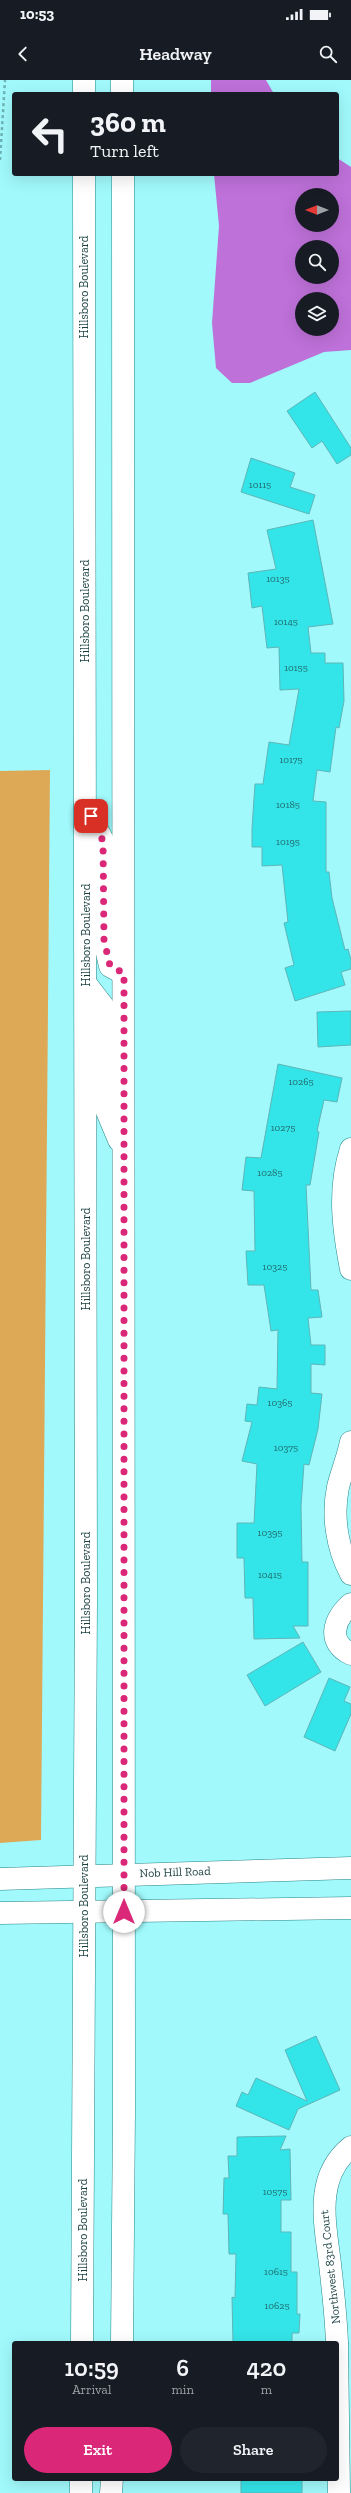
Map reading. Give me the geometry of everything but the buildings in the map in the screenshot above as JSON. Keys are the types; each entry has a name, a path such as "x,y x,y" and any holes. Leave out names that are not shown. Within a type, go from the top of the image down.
{"street":[{"path":"84,80 84,92"},
{"path":"122,80 122,92"},
{"name":"Hillsboro Boulevard","path":"82,2341 86,984 84,176"},
{"path":"122,2341 124,1912 123,176"},
{"path":"85,804 103,841 104,940 110,966 124,973"},
{"path":"86,984 103,1006 104,1104 123,1150"},
{"path":"351,1149 342,1186 342,1220 351,1269"},
{"path":"351,1442 338,1487 335,1515 338,1540 351,1574"},
{"path":"351,1604 339,1617 335,1624 334,1634 338,1644 351,1654"},
{"name":"Nob Hill Road","path":"0,1879 84,1875 351,1868"},
{"path":"0,1913 351,1908"},
{"name":"Northwest 83rd Court","path":"337,2341 335,2312 323,2213 326,2189 331,2168 349,2149"},
{"name":"Northwest 83rd Court","path":"339,2409 339,2493"},
{"path":"81,2481 81,2493"},
{"path":"111,2493 112,2481"}],"path":[{"path":"0,160 5,80"}],"shaded area":[{"path":"211,80 266,80 273,92 211,92"},
{"path":"339,159 351,167 351,350 324,352 250,383 232,383 216,368 212,323 219,226 214,176 339,176"},
{"path":"50,770 41,1840 0,1843 0,771"}],"route":[{"path":"91,816 103,841 104,940 110,966 124,973 124,1912"}]}
